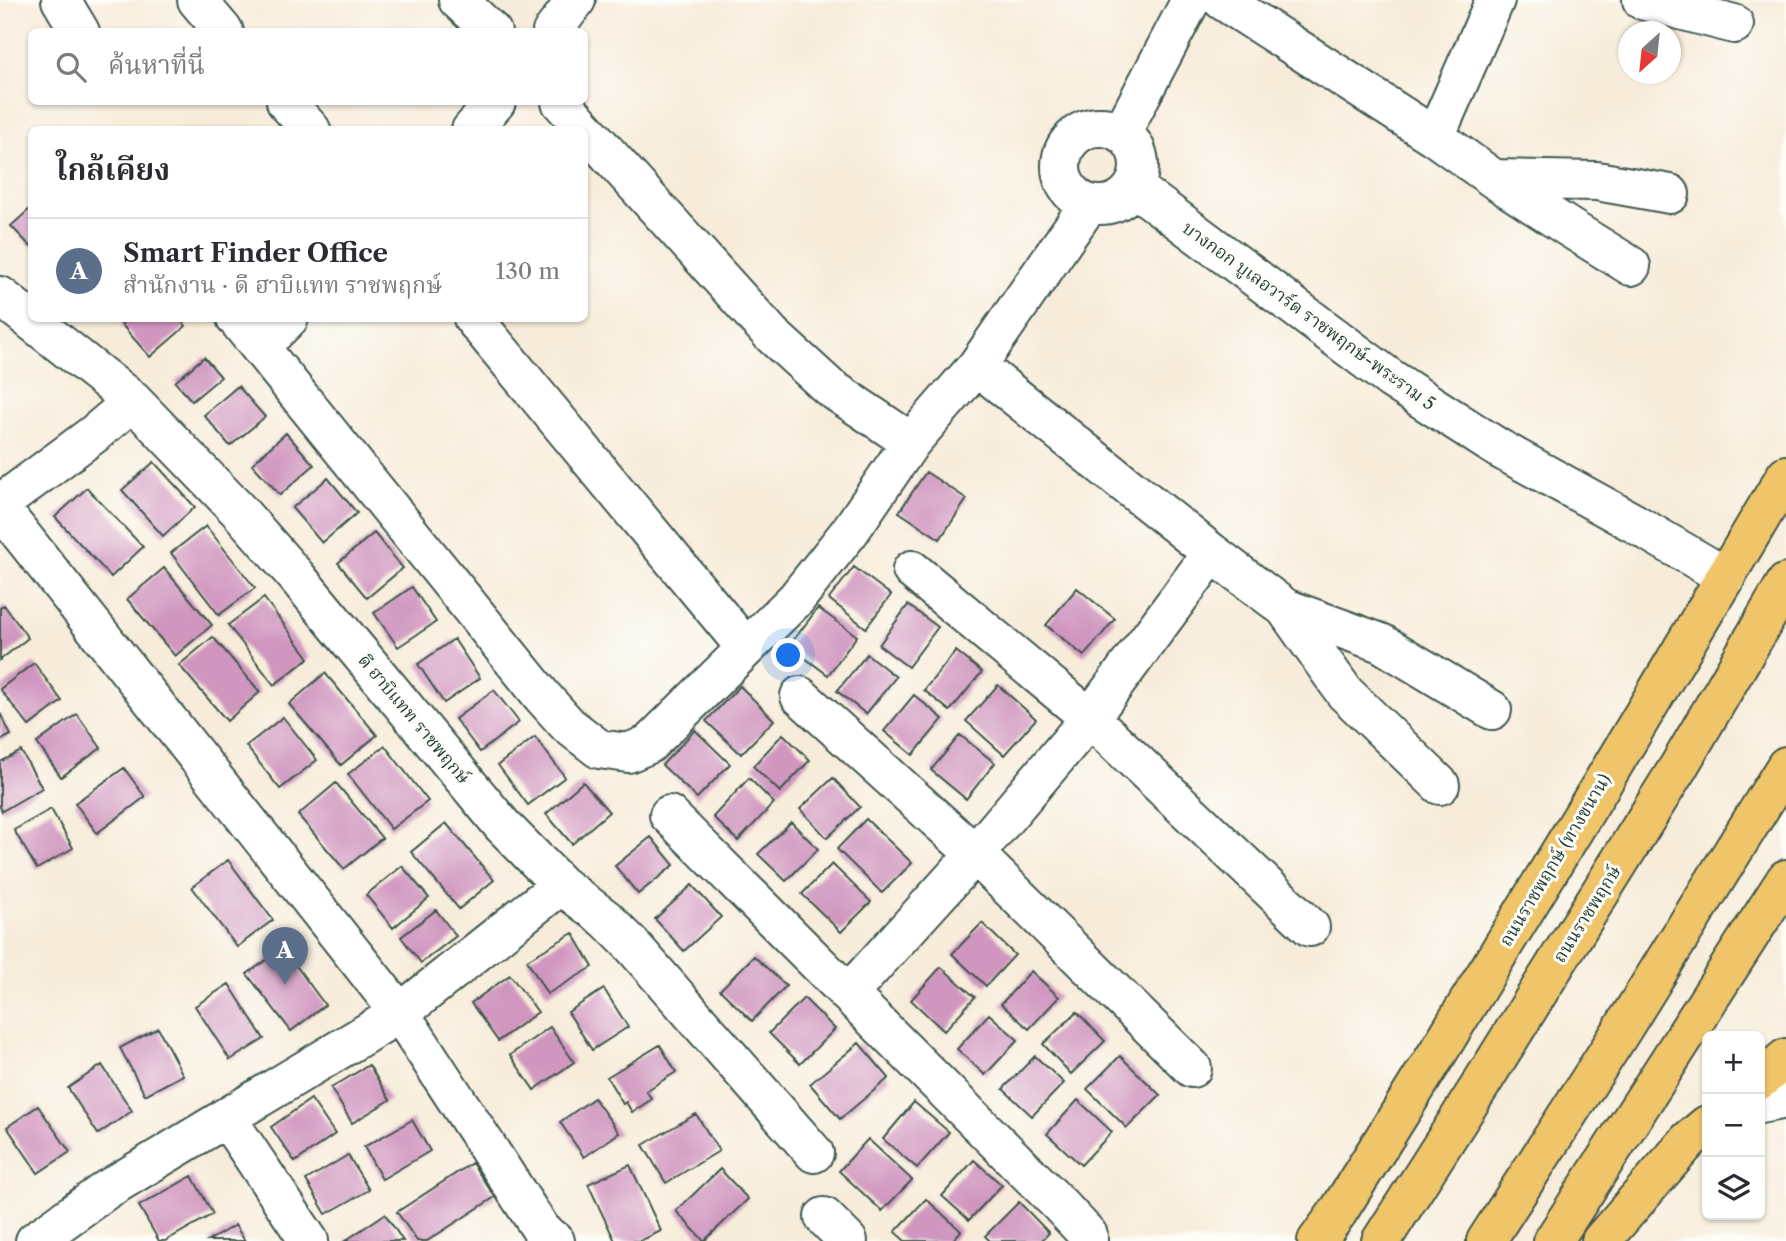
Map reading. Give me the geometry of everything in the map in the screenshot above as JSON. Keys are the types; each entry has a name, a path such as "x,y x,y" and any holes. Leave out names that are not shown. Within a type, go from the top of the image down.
{"main road":[{"name":"ถนนราชพฤกษ์ (ทางขนาน)","path":"1317,1241 1440,1049 1786,475"},
{"name":"ถนนราชพฤกษ์","path":"1381,1241 1679,766 1786,583"},
{"path":"1440,1049 1679,766"},
{"path":"1486,1241 1620,1033 1786,766"},
{"path":"1553,1241 1786,879"},
{"path":"1765,1076 1786,1058"},
{"path":"1765,1095 1786,1083"},
{"path":"1601,1241 1701,1131"}],"street":[{"path":"61,0 78,28"},
{"path":"197,0 221,28"},
{"path":"458,0 488,28"},
{"path":"555,28 576,0"},
{"path":"1122,132 1191,0"},
{"path":"1222,0 1435,137 1567,227 1631,266"},
{"path":"1435,137 1495,0"},
{"path":"1642,0 1734,24"},
{"path":"289,105 307,126"},
{"path":"475,126 493,105"},
{"path":"564,105 583,126"},
{"path":"1100,126 1122,132 1135,148 1140,168 1134,187 1122,199 1106,205 1090,204 1070,192 1061,171 1064,149 1079,133 1100,126"},
{"path":"588,132 772,335 829,387 911,442"},
{"path":"1494,179 1597,181 1670,194"},
{"name":"บางกอก บูเลอวาร์ด ราชพฤกษ์-พระราม 5","path":"1134,187 1391,379 1498,448 1726,577"},
{"path":"278,322 248,333 568,725 599,749 628,753 649,744 796,598 849,531 911,442 977,366 1090,204"},
{"name":"ดี ฮาบิแทท ราชพฤกษ์","path":"0,296 28,318"},
{"name":"ดี ฮาบิแทท ราชพฤกษ์","path":"33,322 133,401 247,520 502,825 561,885 606,919 631,944 814,1153"},
{"path":"476,322 746,648"},
{"path":"977,366 1285,608 1381,643 1492,710"},
{"path":"133,401 0,506 400,1013 547,1238"},
{"path":"849,993 975,854 1090,718 1212,553"},
{"path":"912,569 1090,718 1310,927"},
{"path":"1285,608 1345,693 1440,785"},
{"path":"800,696 975,854 1192,1068"},
{"path":"668,815 1060,1205 1088,1235 1088,1241"},
{"path":"35,1241 106,1190 400,1013 561,885"},
{"path":"1765,1103 1786,1099"},
{"path":"226,1117 309,1241"}],"building":[{"path":"28,211 28,244 11,226"},
{"path":"182,322 186,326 150,357 121,324"},
{"path":"204,357 221,377 192,401 175,382"},
{"path":"238,386 265,417 230,446 204,415"},
{"path":"286,433 314,465 280,495 252,464"},
{"path":"154,462 195,507 163,536 122,490"},
{"path":"926,472 967,499 940,539 899,512"},
{"path":"328,478 357,513 322,543 292,508"},
{"path":"87,488 143,547 111,577 55,517"},
{"path":"206,526 255,588 219,615 171,553"},
{"path":"374,533 403,568 367,598 338,563"},
{"path":"854,567 891,595 866,628 829,599"},
{"path":"164,568 212,625 175,656 127,599"},
{"path":"412,587 436,622 398,647 374,613"},
{"path":"1077,588 1115,619 1084,656 1046,625"},
{"path":"264,598 309,658 274,685 228,625"},
{"path":"4,605 28,638 0,660 0,608"},
{"path":"908,605 938,627 908,667 879,645"},
{"path":"818,608 857,636 828,675 789,646"},
{"path":"213,637 260,692 227,721 179,665"},
{"path":"454,639 480,678 444,703 418,664"},
{"path":"956,651 982,672 950,711 924,690"},
{"path":"867,654 896,677 866,714 837,691"},
{"path":"34,663 62,701 29,726 0,689"},
{"path":"325,673 377,735 341,765 289,704"},
{"path":"998,685 1036,719 1004,755 966,721"},
{"path":"740,686 774,720 741,754 706,721"},
{"path":"494,690 519,722 480,752 455,719"},
{"path":"914,695 943,719 913,755 884,731"},
{"path":"0,713 11,735 0,741"},
{"path":"77,714 101,748 61,777 37,743"},
{"path":"283,717 317,760 280,789 246,746"},
{"path":"695,730 730,764 697,798 662,765"},
{"path":"783,734 810,760 780,792 753,766"},
{"path":"960,735 995,763 966,799 931,770"},
{"path":"535,737 565,777 528,805 498,765"},
{"path":"385,746 428,801 391,829 348,774"},
{"path":"21,751 42,788 2,811 0,762"},
{"path":"124,768 145,797 97,833 75,803"},
{"path":"749,778 774,803 738,841 713,817"},
{"path":"833,778 860,807 827,838 800,809"},
{"path":"583,782 609,812 572,844 546,814"},
{"path":"336,783 382,838 344,869 298,815"},
{"path":"51,809 73,848 37,869 14,830"},
{"path":"866,819 912,863 882,893 837,849"},
{"path":"791,822 818,849 786,881 758,854"},
{"path":"446,823 494,880 459,909 411,852"},
{"path":"651,837 674,865 638,894 615,866"},
{"path":"228,860 273,920 237,947 192,887"},
{"path":"832,864 871,902 841,932 802,894"},
{"path":"402,866 429,898 393,928 366,895"},
{"path":"692,885 721,917 684,951 655,919"},
{"path":"436,910 456,936 421,963 401,937"},
{"path":"982,923 1015,955 986,986 952,954"},
{"path":"573,933 593,967 547,994 527,960"},
{"path":"283,948 325,1005 291,1031 247,974"},
{"path":"754,956 786,986 752,1021 720,990"},
{"path":"941,967 975,997 944,1031 911,1000"},
{"path":"1031,971 1059,997 1029,1029 1001,1004"},
{"path":"510,975 538,1012 498,1041 471,1003"},
{"path":"229,984 264,1039 230,1060 195,1006"},
{"path":"604,989 628,1027 592,1050 568,1012"},
{"path":"804,998 835,1029 800,1064 769,1033"},
{"path":"1077,1012 1105,1041 1071,1074 1043,1044"},
{"path":"989,1014 1018,1040 985,1075 957,1049"},
{"path":"550,1027 574,1062 534,1090 510,1055"},
{"path":"158,1028 183,1075 145,1095 120,1048"},
{"path":"859,1043 889,1078 840,1119 810,1084"},
{"path":"660,1045 676,1072 646,1091 652,1099 632,1112 626,1102 623,1104 607,1077"},
{"path":"1035,1056 1064,1083 1032,1116 1003,1089"},
{"path":"1120,1056 1160,1095 1127,1128 1087,1089"},
{"path":"102,1065 132,1111 98,1134 68,1088"},
{"path":"369,1065 390,1100 352,1123 331,1088"},
{"path":"594,1098 619,1133 584,1157 560,1122"},
{"path":"311,1099 335,1134 295,1162 271,1127"},
{"path":"1078,1100 1112,1132 1081,1165 1047,1134"},
{"path":"914,1102 949,1132 917,1168 883,1139"},
{"path":"38,1106 70,1152 38,1173 7,1127"},
{"path":"696,1114 719,1151 666,1183 643,1145"},
{"path":"412,1120 430,1151 382,1179 364,1147"},
{"path":"868,1139 912,1180 882,1211 839,1171"},
{"path":"348,1155 369,1190 326,1214 306,1180"},
{"path":"974,1160 1002,1185 969,1220 942,1196"},
{"path":"472,1163 495,1197 427,1241 417,1241 397,1212"},
{"path":"630,1165 661,1231 640,1241 615,1241 588,1184"},
{"path":"720,1169 748,1199 704,1241 676,1211"},
{"path":"192,1176 213,1214 165,1241 159,1241 139,1206"},
{"path":"926,1199 961,1231 952,1241 905,1241 895,1232"},
{"path":"1019,1202 1049,1233 1041,1241 990,1241 985,1236"},
{"path":"385,1214 403,1241 345,1241"},
{"path":"235,1225 245,1241 208,1241"}],"place":[{"name":"Smart Finder Office","path":"285,985"}]}
